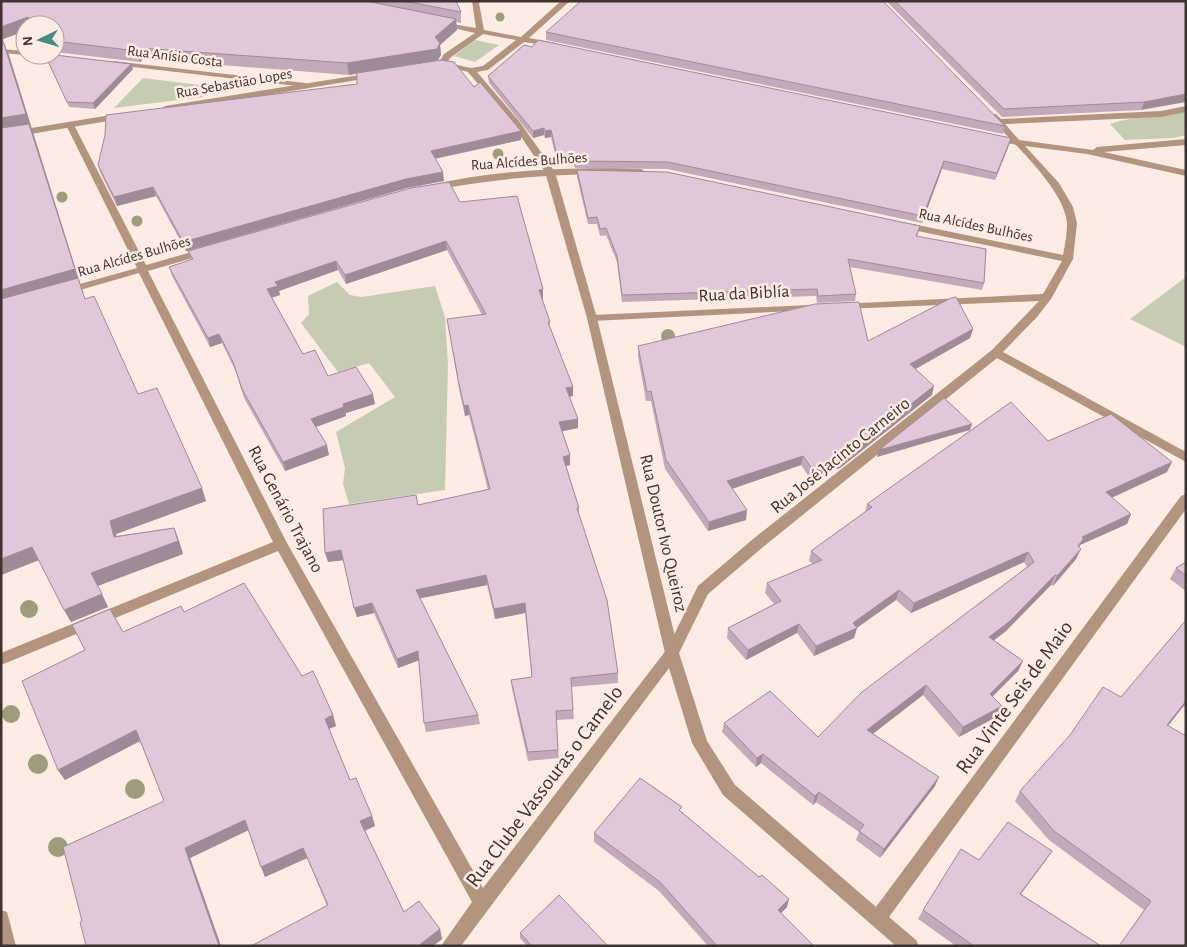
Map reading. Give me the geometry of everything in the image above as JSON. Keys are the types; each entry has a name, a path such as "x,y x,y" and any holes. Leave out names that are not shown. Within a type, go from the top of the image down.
{"street":[{"path":"432,66 442,64 471,70 485,68 523,39 566,1"},
{"path":"476,2 481,32"},
{"path":"432,22 558,46"},
{"path":"442,64 447,56 481,32"},
{"path":"1,51 15,52"},
{"name":"Rua Anísio Costa","path":"105,62 305,85"},
{"name":"Rua Doutor Ivo Queiroz","path":"471,70 516,123 550,172 592,318 672,653 700,743 729,790 910,946"},
{"name":"Rua Sebastião Lopes","path":"158,110 383,73"},
{"path":"985,108 1056,185 1068,208 1072,223 1068,260"},
{"path":"999,122 1161,114 1186,109"},
{"path":"1,136 128,115"},
{"name":"Rua Genário Trajano","path":"70,125 281,544 482,903"},
{"path":"988,136 1017,142 1087,151 1186,173"},
{"path":"1087,151 1186,142"},
{"name":"Rua Alcídes Bulhões","path":"420,190 461,181 550,172 618,171 647,173"},
{"name":"Rua Alcídes Bulhões","path":"896,223 1068,260"},
{"name":"Rua Alcídes Bulhões","path":"58,293 219,247"},
{"name":"Rua José Jacinto Carneiro","path":"672,653 703,590 758,543 996,353 1033,315 1047,297 1068,260"},
{"name":"Rua da Biblía","path":"592,318 1047,297"},
{"path":"996,353 1186,458"},
{"name":"Rua Vinte Seis de Maio","path":"877,919 1186,499"},
{"path":"1,660 281,544"},
{"name":"Rua Clube Vassouras o Camelo","path":"450,946 672,653"},
{"path":"1,918 7,946"}],"green space":[{"path":"475,40 499,45 475,62 454,56"},
{"path":"143,78 208,86 203,97 114,108"},
{"path":"1186,111 1186,135 1173,138 1125,140 1110,124 1128,119"},
{"path":"1186,277 1186,347 1130,319"},
{"path":"337,282 350,295 361,297 435,286 445,317 448,365 445,490 349,504 343,484 345,468 336,432 395,397 369,363 338,372 301,323 309,314 308,296"}],"building":[{"path":"1,1 366,1 456,19 435,37 440,43 437,49 347,63 139,48 137,51 65,42 65,15 15,15 15,22 1,27"},
{"path":"404,1 456,1 461,12"},
{"path":"581,1 883,1 1005,126 546,32"},
{"path":"895,1 1186,1 1186,94 1144,102 1004,109"},
{"path":"538,40 1011,138 997,173 944,161 923,216 668,162 574,161 573,155 557,156 551,130 545,131 544,128 533,131 488,76 524,45 532,47"},
{"path":"1,43 4,44 26,114 1,118"},
{"path":"65,56 131,64 93,103 67,102 50,65 65,65"},
{"path":"441,60 454,62 474,87 480,82 521,131 431,151 443,172 406,179 183,242 153,187 114,197 98,165 105,135 106,115 357,84 357,73"},
{"path":"29,124 75,269 1,290 1,128"},
{"path":"577,170 667,172 920,226 916,236 986,249 984,283 848,259 856,294 818,296 817,289 622,295 617,256 606,228 600,229 597,217 588,218"},
{"path":"449,182 460,202 517,196 543,289 539,290 550,322 548,322 573,387 566,388 578,419 559,422 570,455 563,457 579,508 577,508 607,600 618,673 571,678 573,710 556,711 558,750 528,752 511,680 532,677 525,603 494,609 486,575 416,590 478,715 424,723 418,651 397,659 372,603 354,608 341,550 325,553 323,509 416,495 418,505 490,489 468,405 464,406 447,319 486,314 446,241 345,275 336,261 275,282 278,286 267,289 303,354 315,350 328,376 356,367 373,394 343,404 344,407 311,419 327,445 283,462 242,389 233,362 219,334 208,338 169,267 193,259 188,251 411,188"},
{"path":"78,278 85,299 94,296 138,394 157,388 202,488 110,521 114,537 174,528 178,541 91,573 102,594 64,610 32,547 1,559 1,299"},
{"path":"956,297 973,329 910,364 934,386 842,458 811,467 803,456 727,481 747,510 709,522 666,460 651,391 647,392 638,346 815,304 859,302 868,341"},
{"path":"944,398 972,424 879,450"},
{"path":"1011,402 1048,441 1111,414 1172,462 1106,492 1131,514 1082,537 1084,538 1078,546 1081,549 1057,576 1055,575 1010,621 989,637 1023,661 990,694 1002,706 963,727 926,685 867,730 939,777 884,849 859,831 864,825 819,792 815,796 763,754 757,758 724,723 770,691 818,737 862,692 1034,562 1028,552 914,603 899,590 853,623 857,628 816,646 799,624 748,650 728,628 781,601 767,583 822,560 811,551 872,507 867,504"},
{"path":"1186,562 1186,576 1176,568"},
{"path":"244,583 302,676 313,671 333,715 325,719 350,780 356,778 372,816 360,821 404,912 419,901 440,929 418,946 251,946 328,905 303,848 261,867 245,820 185,848 219,946 86,946 80,922 82,921 63,847 164,801 136,730 58,770 22,681 85,650 72,625 110,609 123,632 181,606 184,612"},
{"path":"1186,620 1186,701 1167,725 1186,736 1186,946 1119,946 1151,901 1054,831 1020,791 1070,735 1103,687 1121,697"},
{"path":"640,778 682,807 679,810 759,877 762,875 789,899 778,910 814,946 717,946 660,882 594,833"},
{"path":"1008,822 1052,851 1020,894 1101,946 974,946 923,910 961,849 979,860"},
{"path":"559,895 608,946 532,946 520,933"}]}
